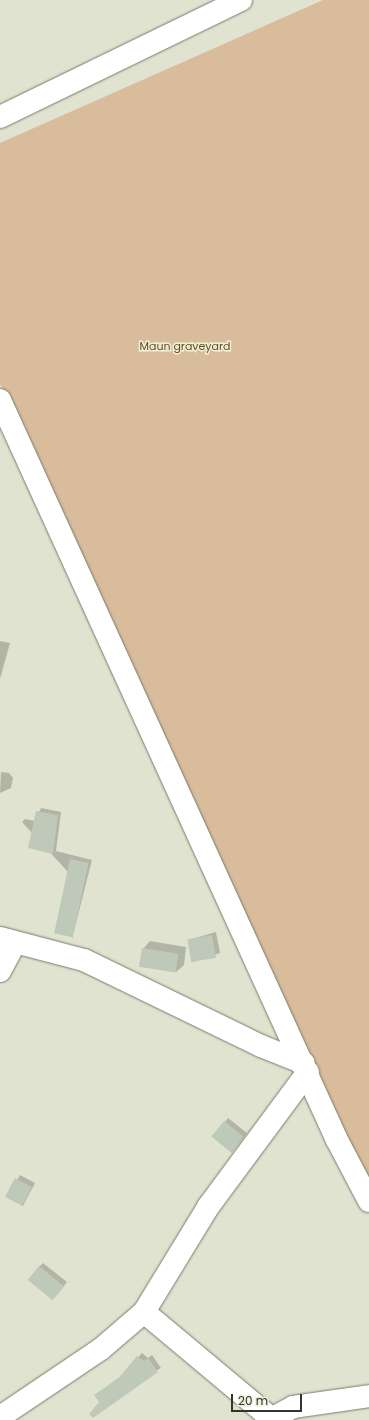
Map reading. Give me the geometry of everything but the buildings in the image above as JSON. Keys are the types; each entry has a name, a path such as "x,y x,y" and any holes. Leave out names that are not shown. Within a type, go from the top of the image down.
{"street":[{"path":"0,117 241,0"},
{"path":"0,400 306,1068 369,1201"},
{"path":"0,971 7,941 84,960 306,1068"},
{"path":"0,1417 101,1349 144,1312 208,1207 306,1068"},
{"path":"144,1312 271,1419 293,1407 369,1396"}],"green space":[{"name":"Maun graveyard","path":"323,0 369,0 369,1192 0,384 0,143"}]}
